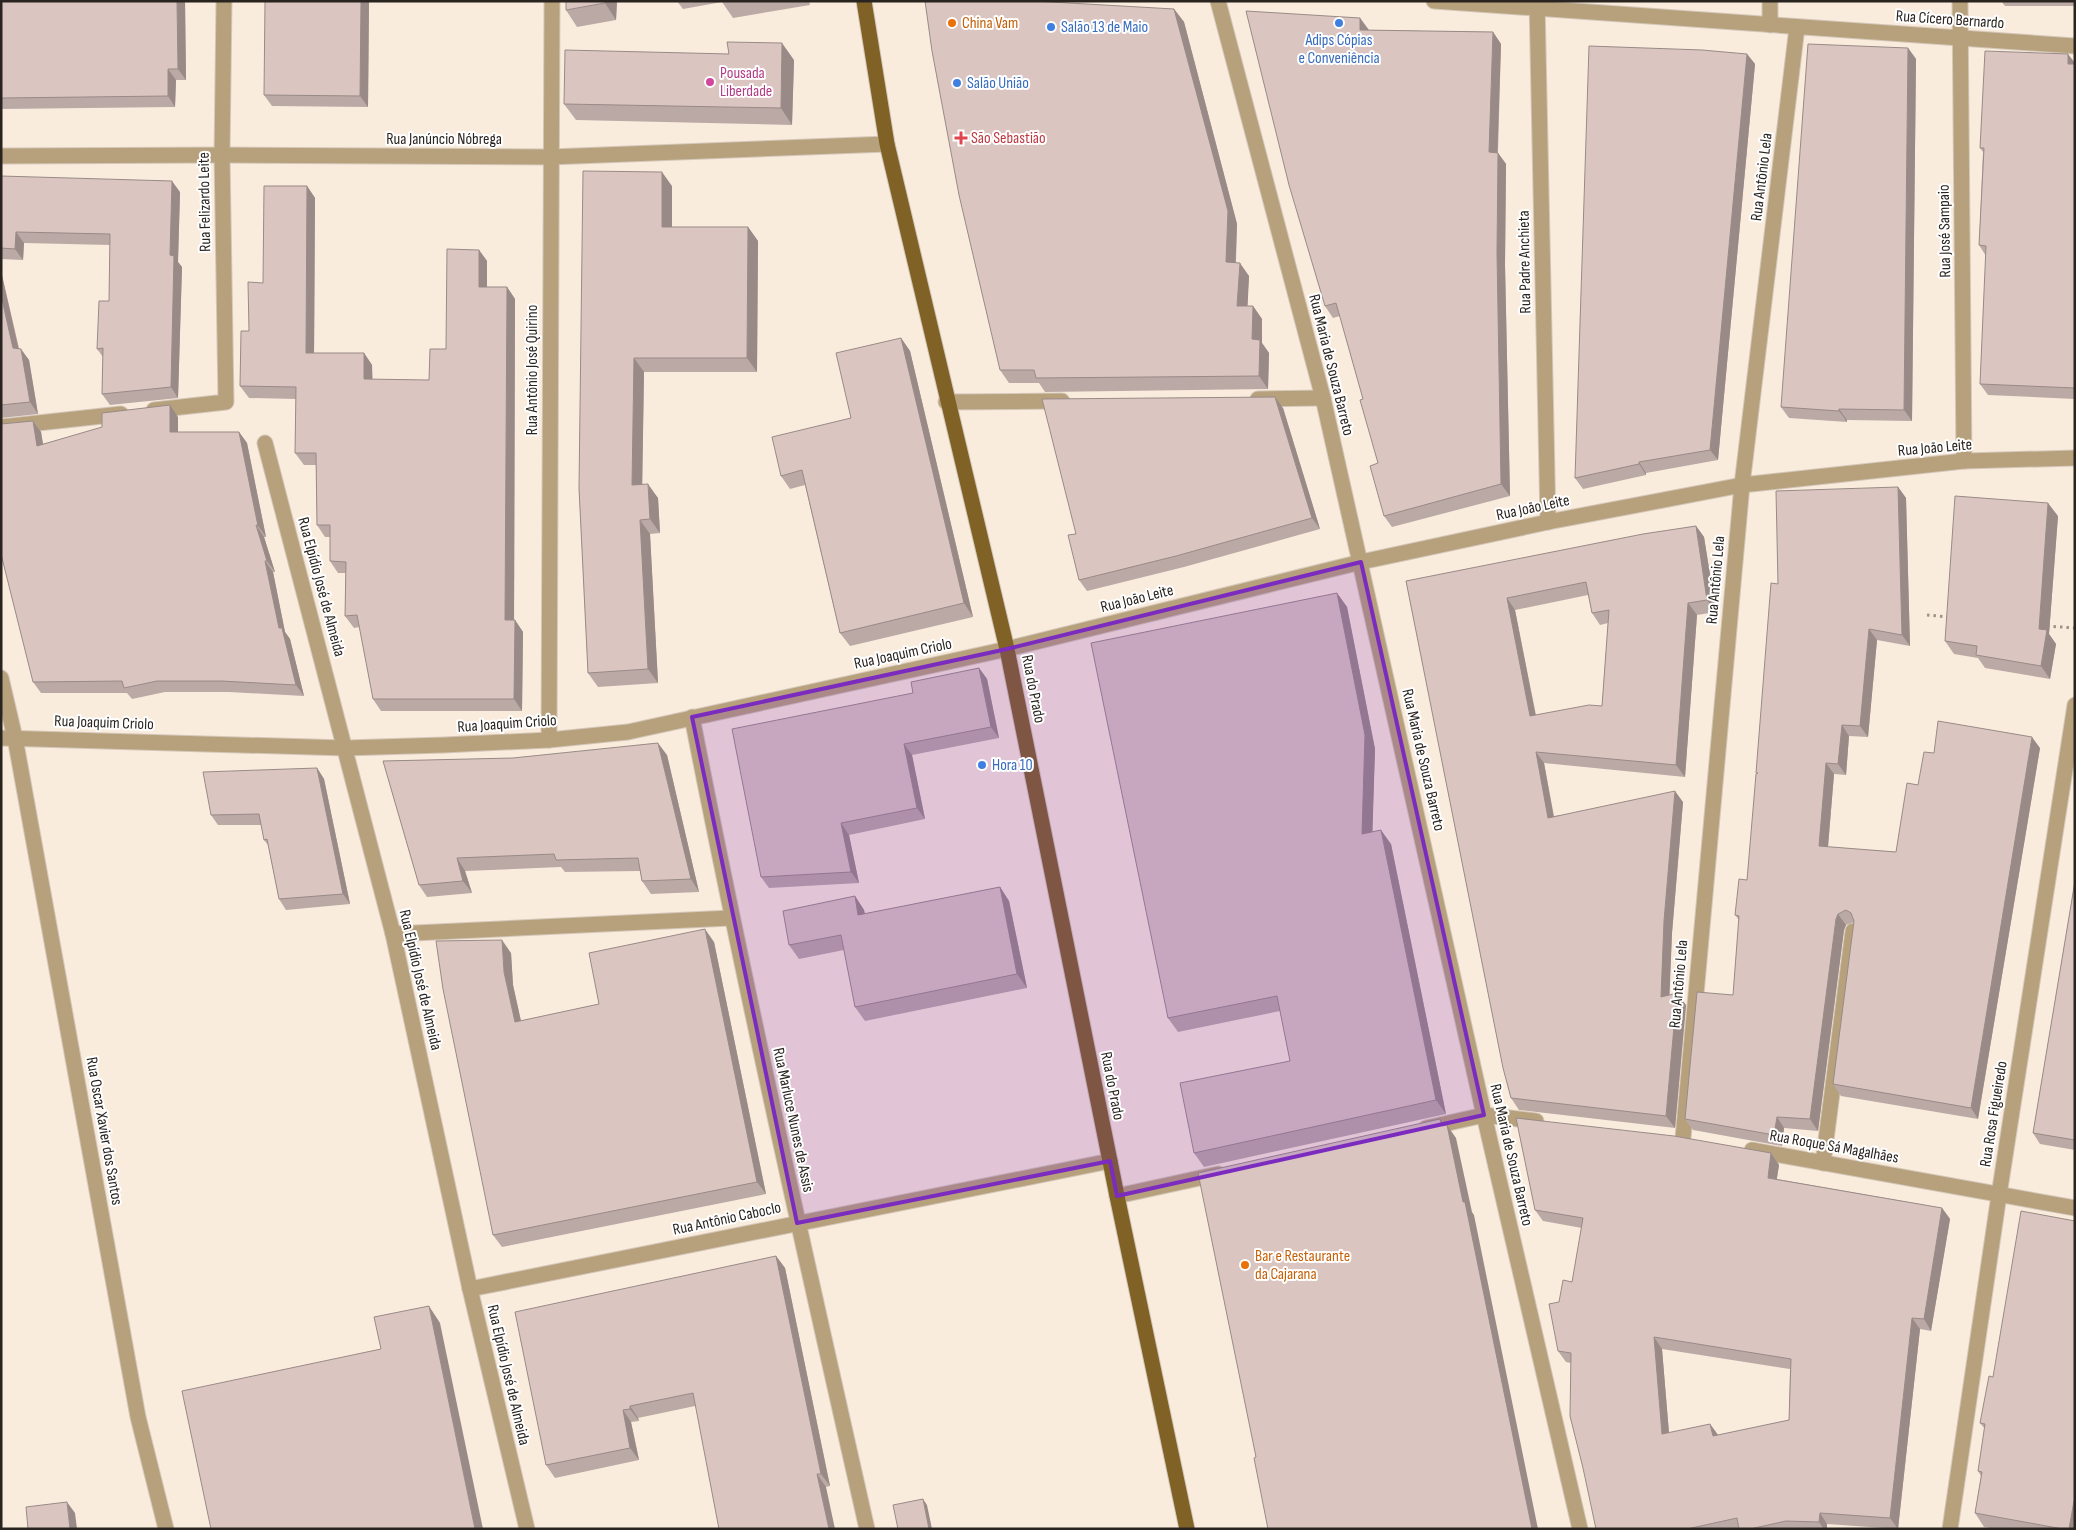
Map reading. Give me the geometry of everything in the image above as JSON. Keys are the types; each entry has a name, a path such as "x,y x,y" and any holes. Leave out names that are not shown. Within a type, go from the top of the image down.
{"main road":[{"name":"Rua do Prado","path":"864,1 887,144 946,402 1007,649 1116,1196 1187,1529"}],"street":[{"name":"Rua Felizardo Leite","path":"1,427 226,402 222,155 224,1"},
{"name":"Rua Antônio José Quirino","path":"549,740 552,1"},
{"name":"Rua Maria de Souza Barreto","path":"1218,1 1323,398 1484,1115 1580,1529"},
{"name":"Rua Cícero Bernardo","path":"1434,1 1537,5 1770,25 2075,46"},
{"path":"1770,1 1770,25"},
{"name":"Rua José Sampaio","path":"1960,1 1964,461"},
{"name":"Rua Padre Anchieta","path":"1537,5 1548,522"},
{"name":"Rua Antônio Lela","path":"1683,1138 1742,485 1797,27"},
{"name":"Rua Janúncio Nóbrega","path":"1,156 550,157 887,144"},
{"path":"1244,399 1323,398"},
{"path":"946,402 1075,400"},
{"name":"Rua Elpídio José de Almeida","path":"265,443 393,934 470,1289 526,1529"},
{"name":"Rua João Leite","path":"1007,649 1361,562 1548,522 1742,485 1964,461 2075,458"},
{"name":"Rua Joaquim Criolo","path":"8,738 345,748 444,746 549,740 628,732 1007,649"},
{"name":"Rua Oscar Xavier dos Santos","path":"1,678 8,738 138,1417 166,1529"},
{"name":"Rua Rosa Figueiredo","path":"1950,1529 1999,1195 2075,705"},
{"name":"Rua Marluce Nunes de Assis","path":"692,717 731,918 797,1222 867,1529"},
{"path":"393,934 731,918"},
{"path":"1823,1163 1853,931"},
{"path":"1416,1130 1484,1115 1550,1123"},
{"path":"1664,1136 1702,1142"},
{"name":"Rua Roque Sá Magalhães","path":"1739,1148 2075,1208"},
{"name":"Rua Antônio Caboclo","path":"470,1289 797,1222 1110,1161"},
{"path":"1116,1196 1232,1171"}],"path":[{"path":"1927,615 1957,618"},
{"path":"2045,626 2075,628"}],"highlighted area":[{"path":"1361,562 1484,1115 1117,1196 1110,1161 797,1223 692,717 1007,649"}],"building":[{"path":"1,1 177,1 178,69 168,69 168,96 1,98"},
{"path":"265,1 361,1 360,96 264,95"},
{"path":"566,1 605,1 605,3 566,10"},
{"path":"925,1 1034,1 1174,9 1228,211 1226,262 1240,263 1237,306 1253,306 1252,339 1260,340 1259,376 1036,378 1034,370 1000,370 959,195 932,51"},
{"path":"1246,11 1360,18 1360,30 1493,32 1489,152 1498,153 1497,253 1501,484 1384,516 1370,466 1378,463 1360,400 1363,399 1336,303 1325,306 1289,185"},
{"path":"727,42 782,43 781,108 564,104 565,50 729,54"},
{"path":"1808,44 1908,48 1904,410 1839,409 1839,411 1781,407"},
{"path":"1589,46 1702,50 1747,54 1710,450 1639,462 1639,464 1575,478"},
{"path":"1985,51 2068,54 2068,64 2075,64 2075,388 1980,384 1986,246 1979,245 1984,148 1980,148"},
{"path":"583,171 662,172 662,227 748,227 747,358 634,358 632,485 648,484 650,519 640,520 648,669 588,673 579,488"},
{"path":"1,176 172,181 170,255 174,256 171,387 102,394 103,348 97,349 99,301 109,301 110,234 16,232 15,249 1,248"},
{"path":"264,186 307,186 306,353 364,353 364,379 429,380 430,349 446,349 447,249 479,250 479,287 507,287 505,620 515,620 514,699 373,699 357,615 345,616 346,562 330,561 330,525 317,525 316,453 295,453 296,387 240,386 241,331 249,331 248,282 263,283"},
{"path":"1,295 13,348 21,349 30,402 1,405"},
{"path":"901,338 964,603 840,633 802,470 781,476 772,437 851,418 836,353"},
{"path":"1275,397 1312,518 1176,556 1079,580 1068,535 1076,534 1042,399"},
{"path":"170,405 170,432 239,432 258,526 256,525 267,561 265,561 279,628 282,628 296,685 221,681 157,681 124,688 122,681 33,682 1,554 1,424 33,421 37,446 102,427 102,413"},
{"path":"1898,487 1902,635 1869,629 1860,726 1842,725 1838,764 1826,763 1819,846 1896,852 1907,783 1918,785 1924,752 1934,753 1938,721 2032,737 1971,1108 1833,1084 1854,921 1851,913 1846,910 1838,914 1836,919 1810,1119 1777,1117 1774,1135 1685,1119 1697,992 1733,995 1739,916 1735,915 1739,879 1747,880 1756,774 1758,773 1756,773 1771,583 1778,584 1776,491"},
{"path":"1955,496 2048,503 2039,629 2047,630 2041,666 1976,655 1977,646 1945,641"},
{"path":"1696,526 1707,600 1688,603 1676,765 1536,752 1548,818 1675,791 1664,921 1661,997 1677,993 1666,1116 1511,1098 1503,1068 1406,581 1643,534","holes":["1586,582 1592,613 1609,610 1602,706 1589,705 1530,716 1507,598"]},
{"path":"1337,593 1365,735 1362,834 1381,830 1436,1100 1194,1153 1180,1083 1290,1061 1277,996 1168,1018 1091,643"},
{"path":"979,668 991,727 904,744 917,808 841,823 851,872 761,877 732,729 913,693 911,682"},
{"path":"658,743 691,879 642,881 638,858 556,860 554,854 457,858 463,881 419,885 383,761 513,758"},
{"path":"317,768 343,894 279,899 267,839 264,840 259,814 211,815 203,772"},
{"path":"2075,881 2075,1140 2033,1133"},
{"path":"1000,887 1017,974 855,1007 841,935 789,945 783,911 855,896 858,915"},
{"path":"705,929 757,1182 493,1235 443,989 436,941 502,940 504,972 515,1022 599,1004 589,953"},
{"path":"1516,1118 1674,1136 1771,1153 1768,1178 1942,1208 1924,1319 1912,1318 1890,1518 1820,1513 1819,1522 1786,1521 1750,1529 1739,1529 1737,1518 1687,1529 1596,1529 1570,1416 1571,1353 1558,1351 1549,1304 1559,1302 1563,1280 1572,1282 1583,1218 1535,1210","holes":["1654,1337 1791,1359 1789,1420 1713,1436 1710,1424 1662,1434"]},
{"path":"1440,1119 1442,1126 1447,1125 1463,1202 1465,1202 1532,1529 1268,1529 1254,1458 1256,1457 1198,1173"},
{"path":"2021,1211 2075,1221 2075,1501 2069,1529 1975,1513 1982,1472 1978,1471 1985,1424 1980,1423 1989,1376 1993,1377"},
{"path":"776,1256 821,1474 817,1474 829,1529 719,1529 693,1393 630,1406 630,1409 623,1410 630,1448 546,1465 515,1312"},
{"path":"429,1306 475,1529 211,1529 182,1391 381,1349 374,1317"},
{"path":"923,1499 929,1529 898,1529 893,1505"},
{"path":"67,1502 70,1529 28,1529 26,1507"}],"place":[{"name":"China Vam","path":"952,23"},
{"name":"Adips Cópias e Conveniência","path":"1339,23"},
{"name":"Salão 13 de Maio","path":"1051,27"},
{"name":"Pousada Liberdade","path":"710,82"},
{"name":"Salão União","path":"957,83"},
{"name":"São Sebastião","path":"961,138"},
{"name":"Hora 10","path":"982,765"},
{"name":"Bar e Restaurante da Cajarana","path":"1245,1265"}]}
